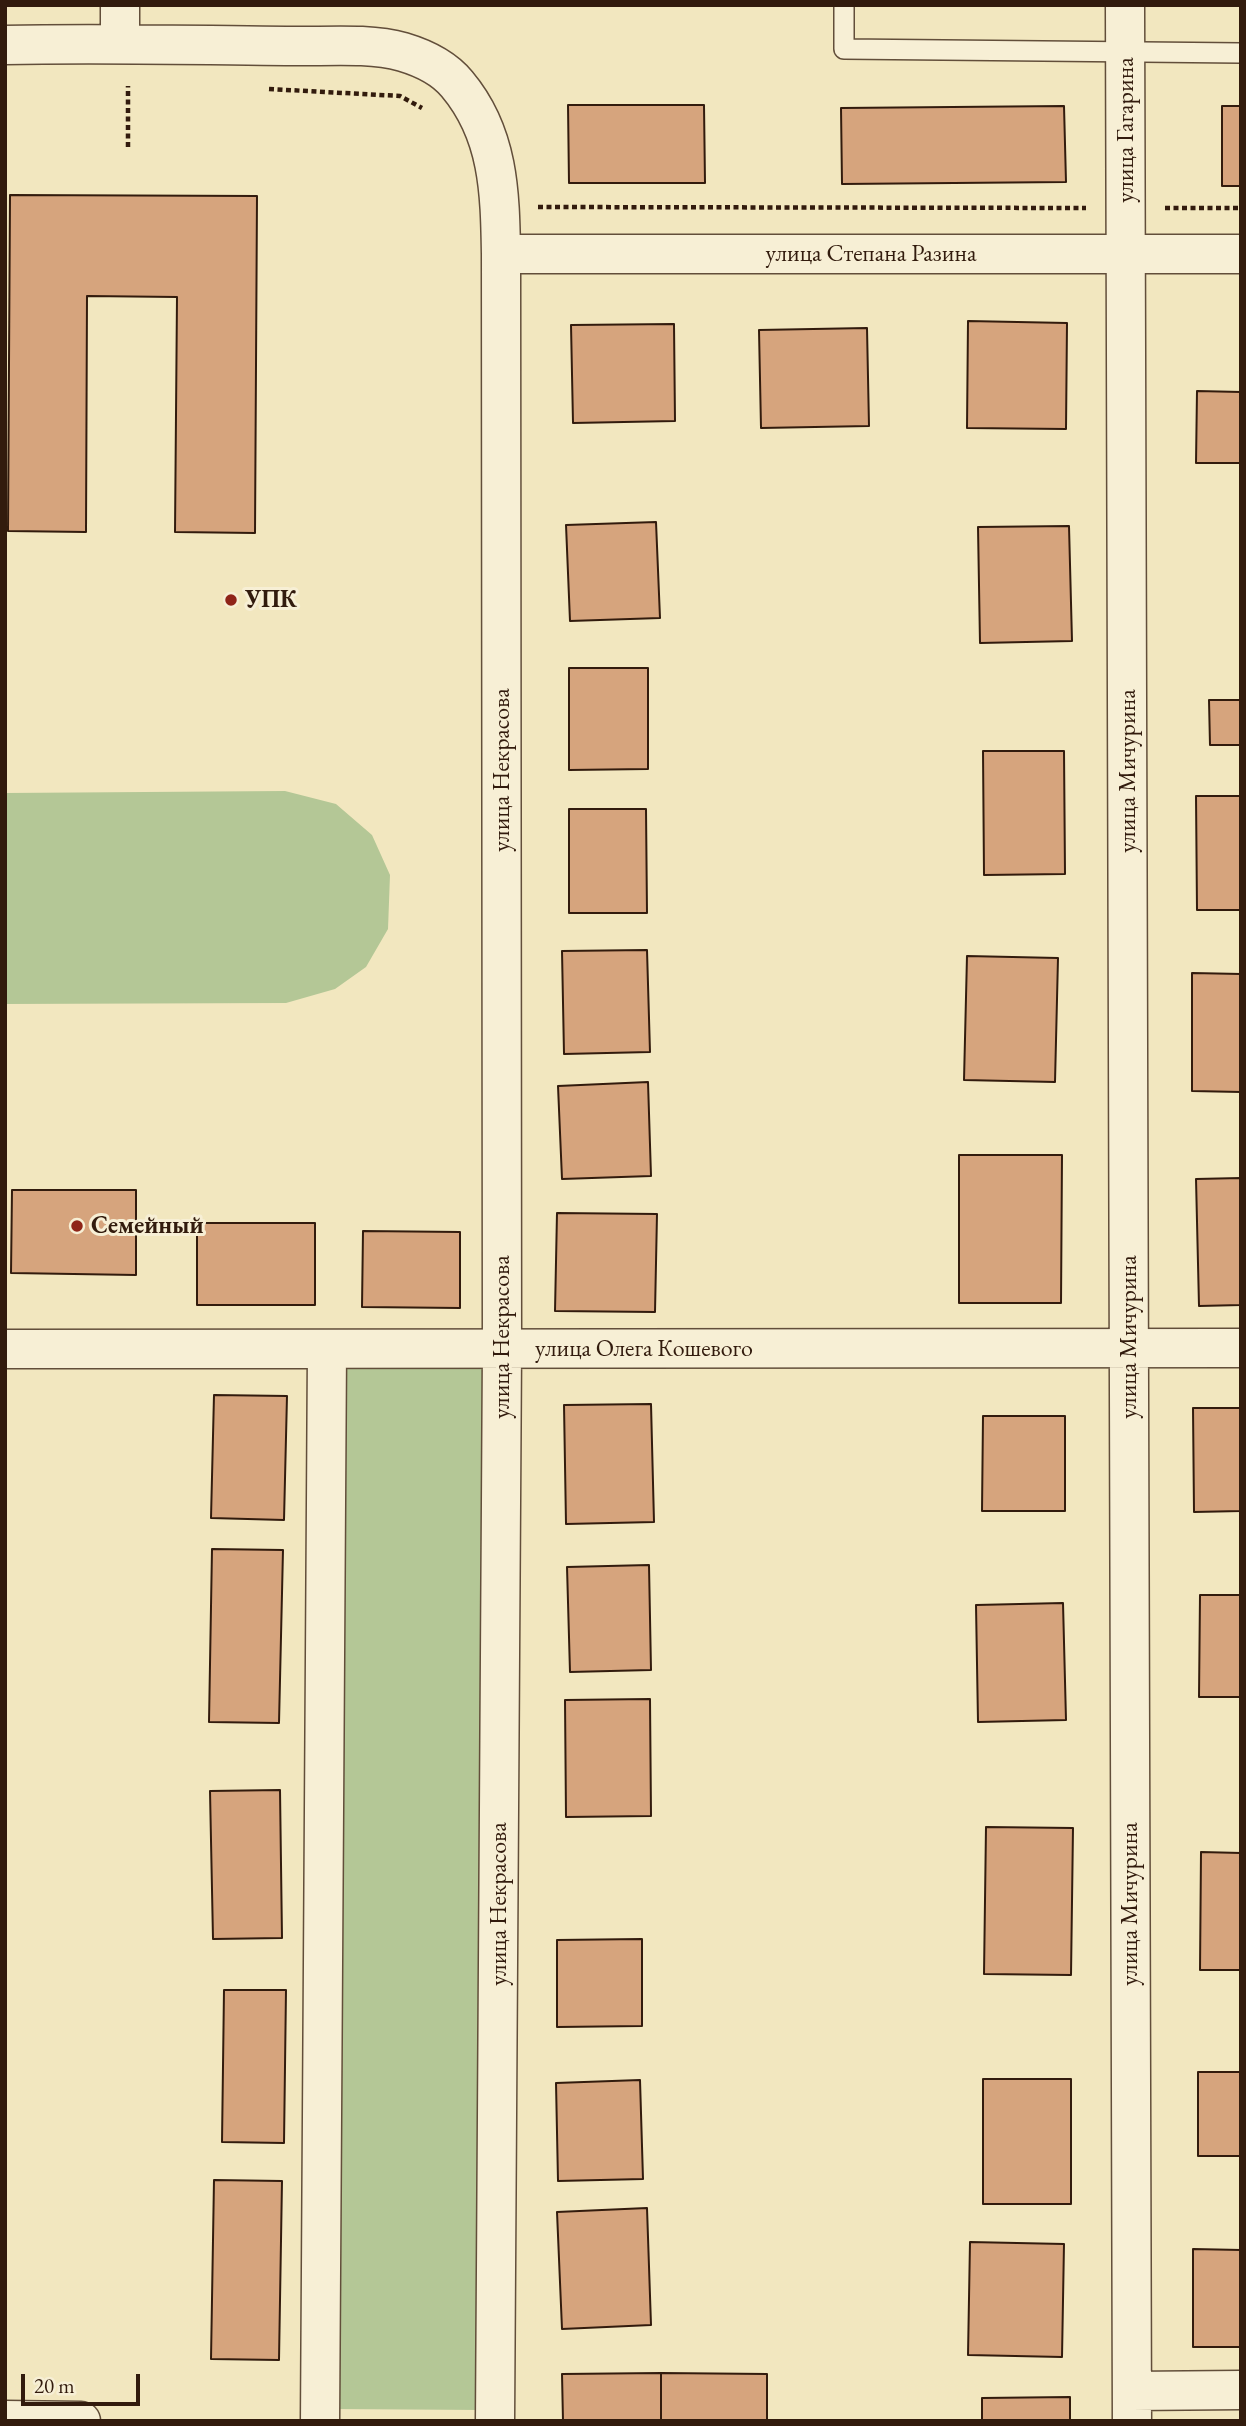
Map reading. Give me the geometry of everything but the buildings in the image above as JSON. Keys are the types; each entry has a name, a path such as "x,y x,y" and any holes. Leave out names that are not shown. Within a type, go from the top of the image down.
{"street":[{"path":"120,5 120,44"},
{"name":"улица Гагарина","path":"1125,5 1127,254"},
{"name":"улица Некрасова","path":"5,46 120,44 367,48 401,52 434,64 456,83 493,147 500,207 501,254 502,1349 495,2421"},
{"name":"улица Степана Разина","path":"501,254 1241,254"},
{"name":"улица Мичурина","path":"1127,254 1132,2406"},
{"name":"улица Олега Кошевого","path":"5,1349 1241,1348"},
{"path":"320,2421 327,1349"},
{"path":"1132,2406 1241,2390"},
{"path":"5,2420 81,2421"}],"lane":[{"path":"844,5 844,50 1241,53"}],"path":[{"path":"114,86 139,86"},
{"path":"128,86 128,146"},
{"path":"256,88 400,96 428,111"},
{"path":"500,207 1241,208"}],"green space":[{"path":"285,791 336,804 372,835 390,875 388,929 366,967 335,989 286,1003 5,1004 5,793"},
{"path":"337,1362 487,1363 481,2410 330,2409"}],"place":[{"name":"УПК","path":"231,600"},
{"name":"Семейный","path":"77,1226"}]}
